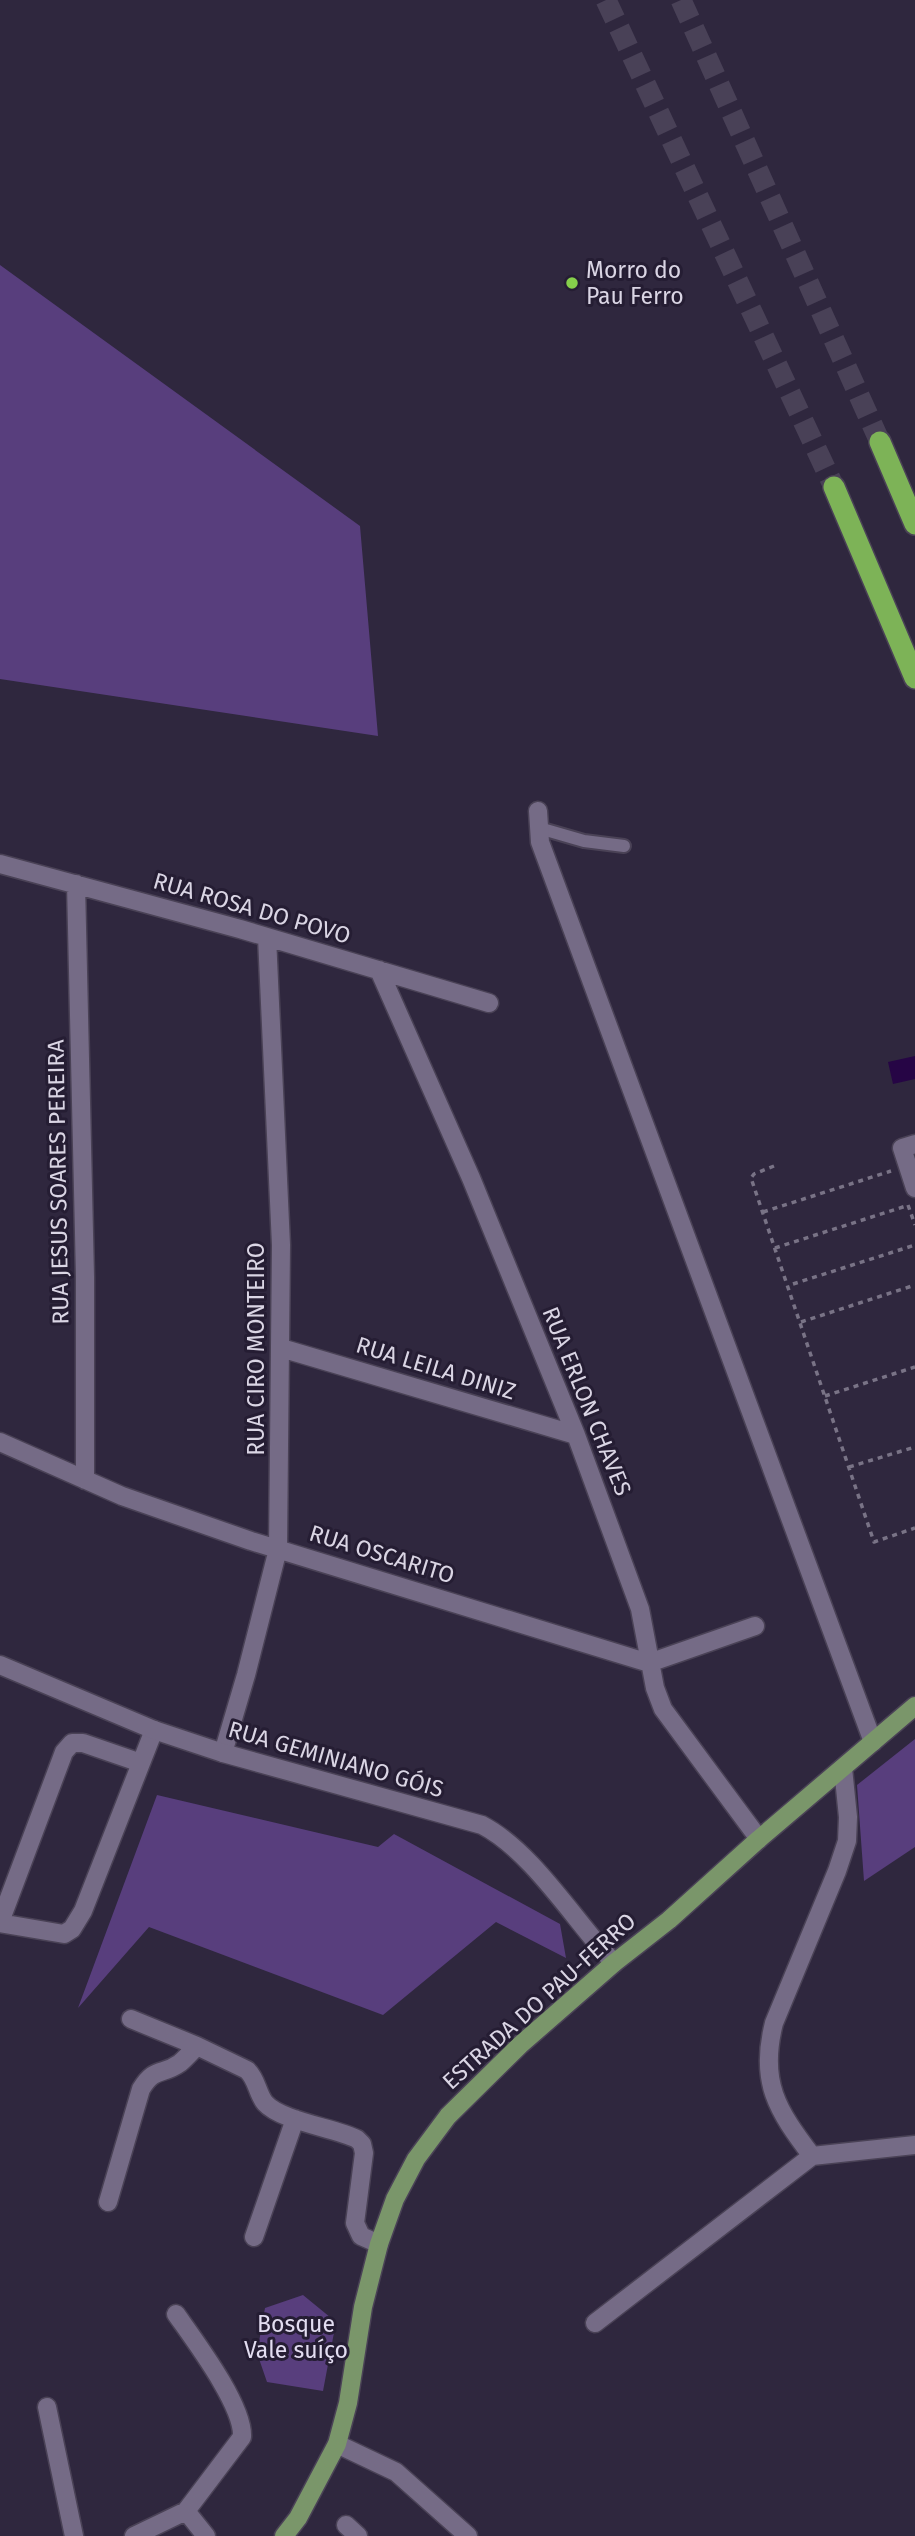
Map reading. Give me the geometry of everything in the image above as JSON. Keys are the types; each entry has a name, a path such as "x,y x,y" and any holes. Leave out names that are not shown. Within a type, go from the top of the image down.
{"highway":[{"path":"880,442 915,524"},
{"path":"834,487 915,678"}],"main road":[{"name":"ESTRADA DO PAU-FERRO","path":"284,2536 298,2518 337,2444 348,2403 363,2307 379,2244 395,2199 416,2158 448,2116 500,2063 915,1706"}],"street":[{"path":"539,819 540,842 873,1742"},
{"name":"RUA ROSA DO POVO","path":"0,864 267,937 489,1003"},
{"name":"RUA JESUS SOARES PEREIRA","path":"76,884 85,1264 85,1480"},
{"name":"RUA CIRO MONTEIRO","path":"223,1753 278,1549 281,1245 267,937"},
{"name":"RUA ERLON CHAVES","path":"379,970 466,1165 576,1435 640,1609 649,1662 663,1709 759,1839"},
{"path":"915,1144 902,1148 915,1188"},
{"name":"RUA LEILA DINIZ","path":"281,1348 576,1435"},
{"name":"RUA OSCARITO","path":"0,1442 122,1496 278,1549 649,1662"},
{"path":"649,1662 755,1626"},
{"name":"RUA GEMINIANO GÓIS","path":"0,1665 154,1730 223,1753 482,1825 496,1832 519,1851 614,1963"},
{"path":"141,1763 83,1742 72,1743 64,1752 0,1923 64,1934 72,1929 83,1911 154,1730"},
{"path":"812,2156 792,2130 775,2099 768,2074 768,2048 774,2024 837,1871 847,1840 848,1817 843,1768"},
{"path":"131,2019 247,2070 253,2076 266,2105 295,2119 350,2135 362,2144 355,2223 361,2236 379,2244"},
{"path":"108,2202 141,2089 155,2072 179,2063 197,2046"},
{"path":"254,2237 295,2119"},
{"path":"595,2323 812,2156 915,2145"},
{"path":"134,2536 186,2511 242,2437 243,2427 234,2405 176,2314"},
{"path":"47,2407 75,2536"},
{"path":"337,2444 396,2472 468,2536"},
{"path":"186,2511 206,2536"}],"lane":[{"path":"539,819 584,841 624,846"}],"path":[{"path":"774,1166 752,1176 874,1542 915,1528"},
{"path":"763,1212 896,1169"},
{"path":"775,1248 915,1203"},
{"path":"793,1284 915,1245"},
{"path":"800,1322 915,1285"},
{"path":"825,1396 915,1367"},
{"path":"849,1467 915,1447"}],"green space":[{"path":"0,265 360,526 378,736 0,679"},
{"path":"915,1739 915,1847 864,1881 857,1785"},
{"path":"157,1795 378,1847 394,1834 560,1924 566,1958 496,1922 383,2015 149,1927 78,2008"},
{"name":"Bosque Vale suíço","path":"303,2295 336,2322 323,2391 267,2382 257,2353 265,2308"}],"shaded area":[{"path":"915,1056 915,1079 893,1084 888,1062"}],"tunnel":[{"path":"606,0 834,487"},
{"path":"681,0 880,442"}],"place":[{"name":"Morro do Pau Ferro","path":"572,283"}]}
